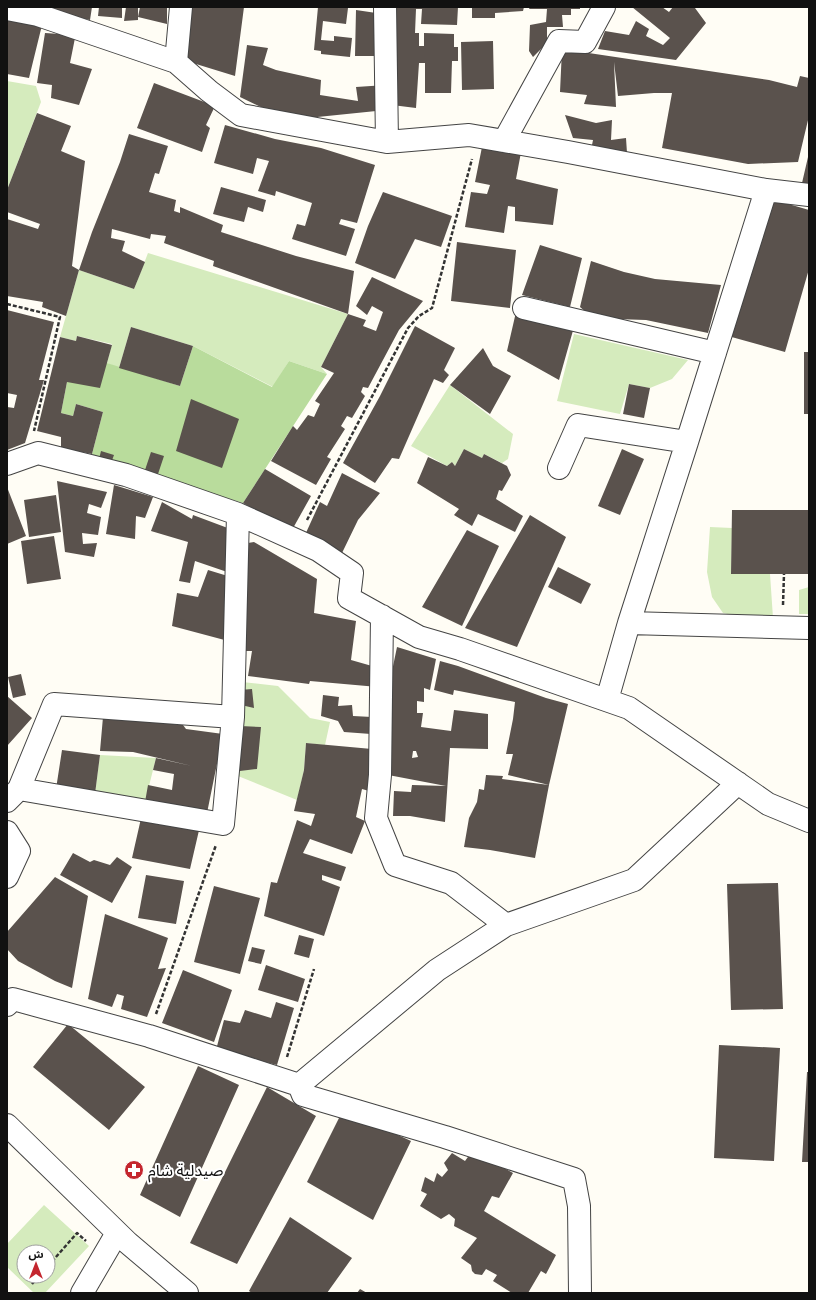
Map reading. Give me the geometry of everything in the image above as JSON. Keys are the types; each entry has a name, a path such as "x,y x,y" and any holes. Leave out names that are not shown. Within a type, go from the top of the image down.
{"street":[{"path":"176,62 181,7"},
{"path":"386,7 387,142"},
{"path":"504,141 559,41 585,42 604,7"},
{"path":"7,9 38,15 176,62 209,91 241,115 387,142 469,135 478,136 766,190 809,195"},
{"path":"607,700 629,623 766,190"},
{"path":"524,308 715,353"},
{"path":"559,468 578,425 687,442"},
{"path":"7,464 38,453 126,475 238,514 318,550 352,573 349,598 419,636 629,708 768,804 809,821"},
{"path":"233,717 54,704 13,795 223,824 233,717 238,514"},
{"path":"382,616 380,775 376,818 395,865 451,883 506,925"},
{"path":"629,623 809,628"},
{"path":"289,1082 437,970 506,925 634,880 738,783"},
{"path":"7,832 19,850 7,877"},
{"path":"7,1004 13,999 148,1036 289,1082 303,1095 446,1137 574,1179 579,1206 580,1293"},
{"path":"7,1125 117,1233 187,1293"},
{"path":"82,1293 117,1233"}],"path":[{"path":"296,540 408,328 419,316 432,308 478,136"},
{"path":"7,304 60,318 28,456"},
{"path":"782,628 784,574"},
{"path":"148,1036 223,824"},
{"path":"289,1082 314,969"},
{"path":"56,1257 77,1233 104,1256"}],"green space":[{"path":"7,81 36,86 41,102 7,190"},
{"path":"148,253 348,314 321,367 327,374 289,361 273,387 193,346 131,327 119,368 107,363 112,344 77,336 76,341 60,337 79,270 134,289"},
{"path":"574,334 688,360 672,379 650,388 629,384 620,414 557,401"},
{"path":"193,346 272,387 289,361 327,374 243,503 99,459 92,454 103,412 76,404 73,416 61,413 67,382 107,363 180,386"},
{"path":"450,385 513,434 508,459 502,463 484,454 482,458 464,449 455,466 452,462 447,466 411,446"},
{"path":"710,527 732,528 731,574 770,574 773,618 741,617 723,613 712,597 707,572"},
{"path":"809,587 809,614 799,614 799,590"},
{"path":"242,682 278,686 310,718 330,722 325,745 306,743 304,770 297,800 238,776"},
{"path":"100,755 156,758 145,802 95,794"},
{"path":"44,1205 89,1246 56,1281 56,1244 16,1244 16,1276 7,1267 7,1244"},
{"path":"25,1284 53,1284 45,1293 34,1293"}],"building":[{"path":"30,7 92,7 90,20 42,11"},
{"path":"99,7 122,7 122,18 98,16"},
{"path":"126,7 138,7 138,20 124,21"},
{"path":"140,7 167,7 167,24 138,17"},
{"path":"190,7 244,7 235,76 183,60"},
{"path":"318,7 348,8 346,24 323,21 321,40 334,41 334,36 352,38 350,57 321,54 321,51 314,50"},
{"path":"395,7 458,7 457,25 421,24 422,9 416,9 415,33 419,33 419,46 424,46 424,33 454,34 454,47 458,47 458,61 452,61 451,93 425,93 425,63 419,63 416,108 392,105"},
{"path":"472,7 524,7 523,11 495,13 495,18 472,18"},
{"path":"530,7 580,7 580,9 571,9 571,15 562,15 563,27 547,27 547,43 533,57 529,51 530,25 546,22 547,9 529,9"},
{"path":"632,7 662,7 669,12 673,7 695,7 706,23 676,60 598,49 605,31 629,35 636,21 649,29 646,36 663,45 670,38"},
{"path":"356,10 383,14 376,56 355,56"},
{"path":"7,15 43,21 29,78 7,74"},
{"path":"45,33 60,34 75,38 70,63 92,69 79,105 51,98 52,85 37,83"},
{"path":"493,41 494,89 462,90 461,42"},
{"path":"247,45 268,48 263,65 276,70 321,80 320,95 358,101 356,87 386,85 386,110 288,120 240,97"},
{"path":"562,49 769,80 797,87 800,76 809,78 809,116 798,162 748,164 662,148 672,93 618,96 614,62 616,107 584,104 587,95 560,92"},
{"path":"154,83 215,106 206,125 210,128 202,152 137,128"},
{"path":"37,113 71,126 61,151 85,161 72,266 79,270 66,316 42,307 43,302 7,296 7,219 38,229 40,224 7,212 7,190"},
{"path":"565,115 596,123 612,120 611,140 626,138 627,153 592,145 593,140 573,138"},
{"path":"225,125 275,139 321,148 375,165 357,223 341,219 339,224 355,229 346,256 292,239 297,224 305,226 312,203 276,191 275,196 258,191 269,161 257,158 253,174 214,163"},
{"path":"129,134 168,146 159,174 155,173 149,192 176,200 174,211 180,213 180,207 223,225 221,232 296,256 354,271 348,314 213,266 214,261 164,243 166,236 151,234 150,239 112,229 111,238 125,241 122,251 145,262 134,289 79,270 92,232 120,162"},
{"path":"483,142 522,147 516,179 558,189 553,225 515,221 515,207 508,206 504,233 465,227 471,192 487,194 490,185 475,182"},
{"path":"809,157 809,184 802,183"},
{"path":"221,187 266,200 263,212 248,207 244,222 213,214"},
{"path":"383,192 452,216 441,247 415,239 395,279 355,263 368,226"},
{"path":"768,198 809,210 809,269 785,352 728,336"},
{"path":"457,242 516,250 510,308 451,301"},
{"path":"540,245 582,258 570,307 522,295"},
{"path":"591,261 624,272 655,279 721,285 708,333 646,320 616,319 587,313 580,307"},
{"path":"372,277 423,301 399,330 368,388 363,387 361,392 365,396 352,418 347,416 341,426 345,429 327,457 331,459 316,485 271,461 293,426 297,430 308,415 314,417 320,404 315,401 334,373 321,367 348,314 366,320 363,326 376,331 383,312 372,306 367,315 356,306"},
{"path":"7,310 54,322 39,380 44,380 25,443 7,450 7,407 14,408 17,395 7,393"},
{"path":"516,312 574,327 559,380 507,351"},
{"path":"415,326 455,348 444,370 449,375 443,383 434,379 399,459 392,458 375,483 343,463 380,396"},
{"path":"131,327 193,346 180,386 119,368"},
{"path":"77,336 112,345 100,388 67,382 61,413 73,416 76,404 103,412 92,454 61,448 61,437 37,431 60,337 76,341"},
{"path":"483,348 493,366 511,376 490,414 450,385"},
{"path":"804,352 809,352 809,414 804,414"},
{"path":"629,384 650,388 644,418 623,414"},
{"path":"191,399 239,419 222,468 176,451"},
{"path":"464,449 482,458 484,454 507,466 511,475 502,491 499,490 496,499 523,516 515,532 478,514 472,526 454,515 459,509 417,483 428,457 447,466 452,462 455,466"},
{"path":"622,449 644,459 620,515 598,506"},
{"path":"101,451 114,455 111,463 99,459"},
{"path":"151,452 164,456 158,474 145,470"},
{"path":"265,469 311,496 292,530 243,503"},
{"path":"342,473 380,493 358,520 342,553 305,535 320,502 327,506"},
{"path":"57,481 107,492 101,508 89,504 87,513 101,517 98,535 82,533 83,544 97,543 94,557 65,552"},
{"path":"114,485 153,497 145,518 136,516 135,539 106,534"},
{"path":"7,487 26,536 7,544"},
{"path":"56,495 61,532 29,537 24,500"},
{"path":"162,502 192,519 193,515 233,530 233,574 195,561 190,583 179,581 188,542 151,531"},
{"path":"732,510 809,510 809,574 731,574"},
{"path":"530,515 566,537 517,647 465,628"},
{"path":"467,530 499,546 462,626 422,607"},
{"path":"54,536 61,579 27,584 21,541"},
{"path":"254,542 317,579 314,613 356,621 351,660 379,668 378,687 310,681 309,684 248,676 252,651 241,651 242,544"},
{"path":"558,567 591,584 581,604 548,587"},
{"path":"208,570 231,577 232,642 172,626 177,593 198,597"},
{"path":"397,647 436,659 430,690 424,688 424,702 417,701 417,713 423,713 421,727 451,731 454,710 488,714 488,749 450,748 445,822 410,816 393,816 394,791 411,792 412,785 446,786 383,774 391,676","holes":["413,751 416,751 418,757 412,758"]},
{"path":"440,661 458,666 546,698 568,704 549,785 508,775 513,754 506,754 515,702 454,690 453,695 434,690"},
{"path":"21,674 26,695 13,698 8,677"},
{"path":"252,689 254,708 241,705 240,690"},
{"path":"323,695 339,697 338,706 352,705 353,716 372,717 371,734 344,732 338,721 321,716"},
{"path":"7,696 32,718 7,746"},
{"path":"103,717 183,725 186,729 223,734 207,813 145,802 148,785 172,790 174,774 153,770 156,758 192,766 133,752 100,751"},
{"path":"240,726 261,727 257,769 240,771"},
{"path":"306,743 372,749 369,791 362,789 356,817 365,821 352,854 310,839 303,853 346,867 341,881 322,875 322,880 340,887 324,936 264,916 271,882 277,883 297,820 311,826 315,814 294,811 304,770"},
{"path":"62,750 100,755 95,794 56,789"},
{"path":"486,775 503,776 502,779 549,785 535,858 464,847 469,818 477,802 479,789 484,790"},
{"path":"142,814 200,826 190,869 132,858"},
{"path":"73,853 90,862 94,860 110,865 117,857 132,867 112,903 60,875"},
{"path":"146,875 184,881 176,924 138,918"},
{"path":"55,877 88,896 72,988 55,981 18,961 7,949 7,932"},
{"path":"778,883 783,1009 731,1010 727,884"},
{"path":"214,886 260,898 240,974 194,962"},
{"path":"105,914 168,938 158,969 166,968 147,1017 121,1009 124,996 117,994 112,1007 88,999"},
{"path":"299,935 314,939 309,958 294,954"},
{"path":"252,947 265,950 261,964 248,961"},
{"path":"266,965 305,979 298,1002 258,990"},
{"path":"183,970 232,990 214,1042 162,1023"},
{"path":"276,1002 294,1008 277,1065 216,1050 224,1020 240,1023 245,1010 271,1018"},
{"path":"68,1024 145,1087 109,1130 33,1067"},
{"path":"719,1045 780,1048 774,1161 714,1158"},
{"path":"198,1066 239,1085 180,1217 140,1195"},
{"path":"807,1072 809,1072 809,1162 802,1162"},
{"path":"267,1087 316,1116 237,1264 190,1243"},
{"path":"342,1112 361,1118 411,1141 373,1220 307,1182"},
{"path":"473,1150 513,1173 499,1198 492,1196 484,1211 556,1255 546,1274 541,1271 528,1293 512,1293 493,1281 497,1275 486,1269 482,1275 475,1274 472,1271 471,1265 461,1258 477,1238 454,1226 455,1219 449,1214 441,1219 420,1206 427,1194 421,1191 425,1177 434,1182 437,1173 442,1177 448,1170 444,1163 452,1153 465,1161"},
{"path":"290,1217 352,1258 327,1293 252,1293 249,1291"},
{"path":"360,1289 367,1293 357,1293"}],"place":[{"name":"صيدلية شام","path":"134,1170"}]}
